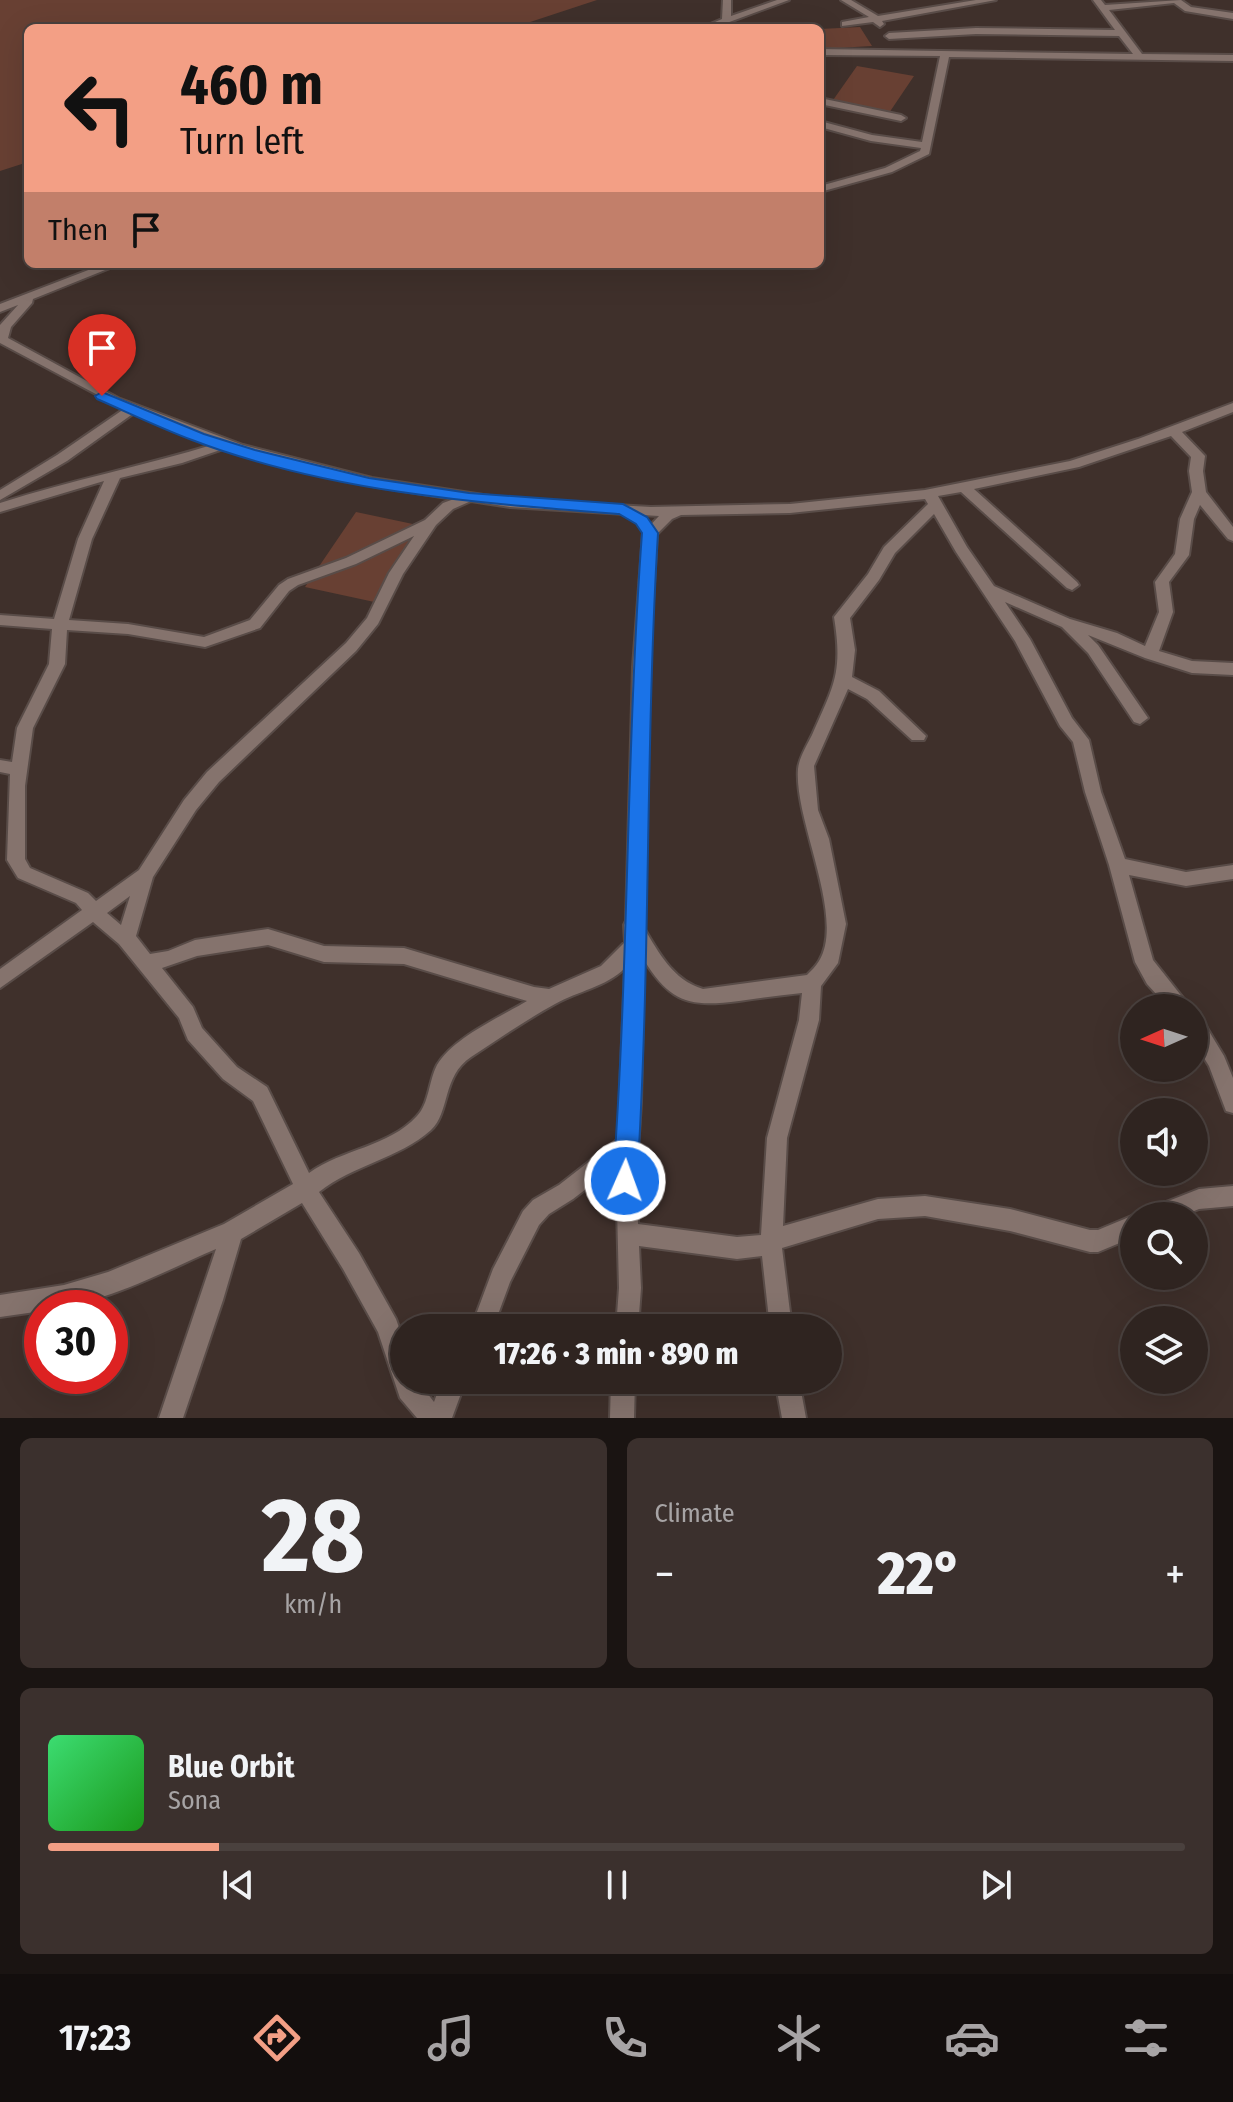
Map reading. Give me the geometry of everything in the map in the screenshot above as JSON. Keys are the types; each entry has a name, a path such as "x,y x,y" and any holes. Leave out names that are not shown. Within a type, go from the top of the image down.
{"street":[{"path":"727,0 728,21"},
{"path":"718,24 785,0"},
{"path":"845,0 878,21 906,52"},
{"path":"845,24 992,0"},
{"path":"1097,0 1140,57"},
{"path":"1105,8 1176,0 1188,9 1233,16"},
{"path":"865,11 912,15"},
{"path":"728,21 735,24"},
{"path":"889,36 976,31 1123,33"},
{"path":"1134,47 1159,57"},
{"path":"824,52 1233,58"},
{"path":"824,188 916,159 927,146 945,53"},
{"path":"824,102 901,118"},
{"path":"825,126 847,108"},
{"path":"825,126 871,138 927,146"},
{"path":"0,308 104,268"},
{"path":"36,295 5,326 1,339 74,383 130,410 223,445 369,483 469,498 680,511 778,509 932,499 964,487 1105,455 1233,407"},
{"path":"0,496 62,458 130,410"},
{"path":"1173,430 1198,456 1194,472 1198,494 1233,536"},
{"path":"0,508 67,486 223,445"},
{"path":"114,475 85,539 60,624 57,664 25,728 19,770 16,860 24,873 82,898 94,913 126,938 186,1013 195,1034 230,1073 260,1094 305,1189 390,1334"},
{"path":"964,487 1072,585"},
{"path":"126,938 145,875 168,837 213,777 324,674 373,620 396,573 437,516 444,501 438,493"},
{"path":"1150,654 1166,612 1162,582 1182,555 1187,519 1198,494"},
{"path":"0,620 128,629 166,638 212,641 255,624 284,588 293,582 339,566 469,498"},
{"path":"932,499 1022,639 1066,722 1081,740 1093,792 1118,865 1144,962 1168,994"},
{"path":"779,1314 771,1243 777,1138 809,1020 812,983 829,963 837,924 820,839 809,810 806,766 844,680 847,650 842,617 874,577 889,550 932,499"},
{"path":"623,509 642,520 650,533 641,667 641,766 632,948 631,1102 626,1145 627,1314"},
{"path":"650,533 667,516 680,511"},
{"path":"989,589 1065,623 1112,637 1150,654 1192,667 1233,669"},
{"path":"1065,623 1093,649 1140,718"},
{"path":"844,680 873,695 918,736"},
{"path":"0,766 19,770"},
{"path":"1118,865 1186,879 1233,872"},
{"path":"0,980 145,875"},
{"path":"633,924 659,969 676,986 691,995 703,997 812,983"},
{"path":"147,963 170,959 195,948 268,937 324,954 404,956 534,995 550,997"},
{"path":"0,1306 64,1296 108,1283 232,1232 305,1189 329,1171 397,1143 427,1121 445,1070 460,1053 550,997 608,972 632,948"},
{"path":"1208,1047 1233,1104"},
{"path":"487,1314 501,1277 531,1218 541,1207 566,1192 626,1145"},
{"path":"1188,1202 1233,1196"},
{"path":"629,1234 737,1248 771,1243 797,1231 878,1209 903,1206 925,1206 1010,1220 1090,1241 1120,1232"},
{"path":"171,1418 232,1232"},
{"path":"411,1394 432,1418"},
{"path":"440,1418 449,1394"},
{"path":"622,1418 623,1394"},
{"path":"790,1394 794,1418"}],"shaded area":[{"path":"0,0 597,0 524,24 24,24 24,163 0,171"},
{"path":"860,27 872,46 824,49 824,29"},
{"path":"857,66 914,76 889,113 831,103"},
{"path":"356,512 427,527 379,603 305,587"}],"route":[{"path":"102,396 199,438 250,454 369,483 469,498 623,509 642,520 650,533 641,667 641,766 632,948 631,1102 625,1181"}]}
